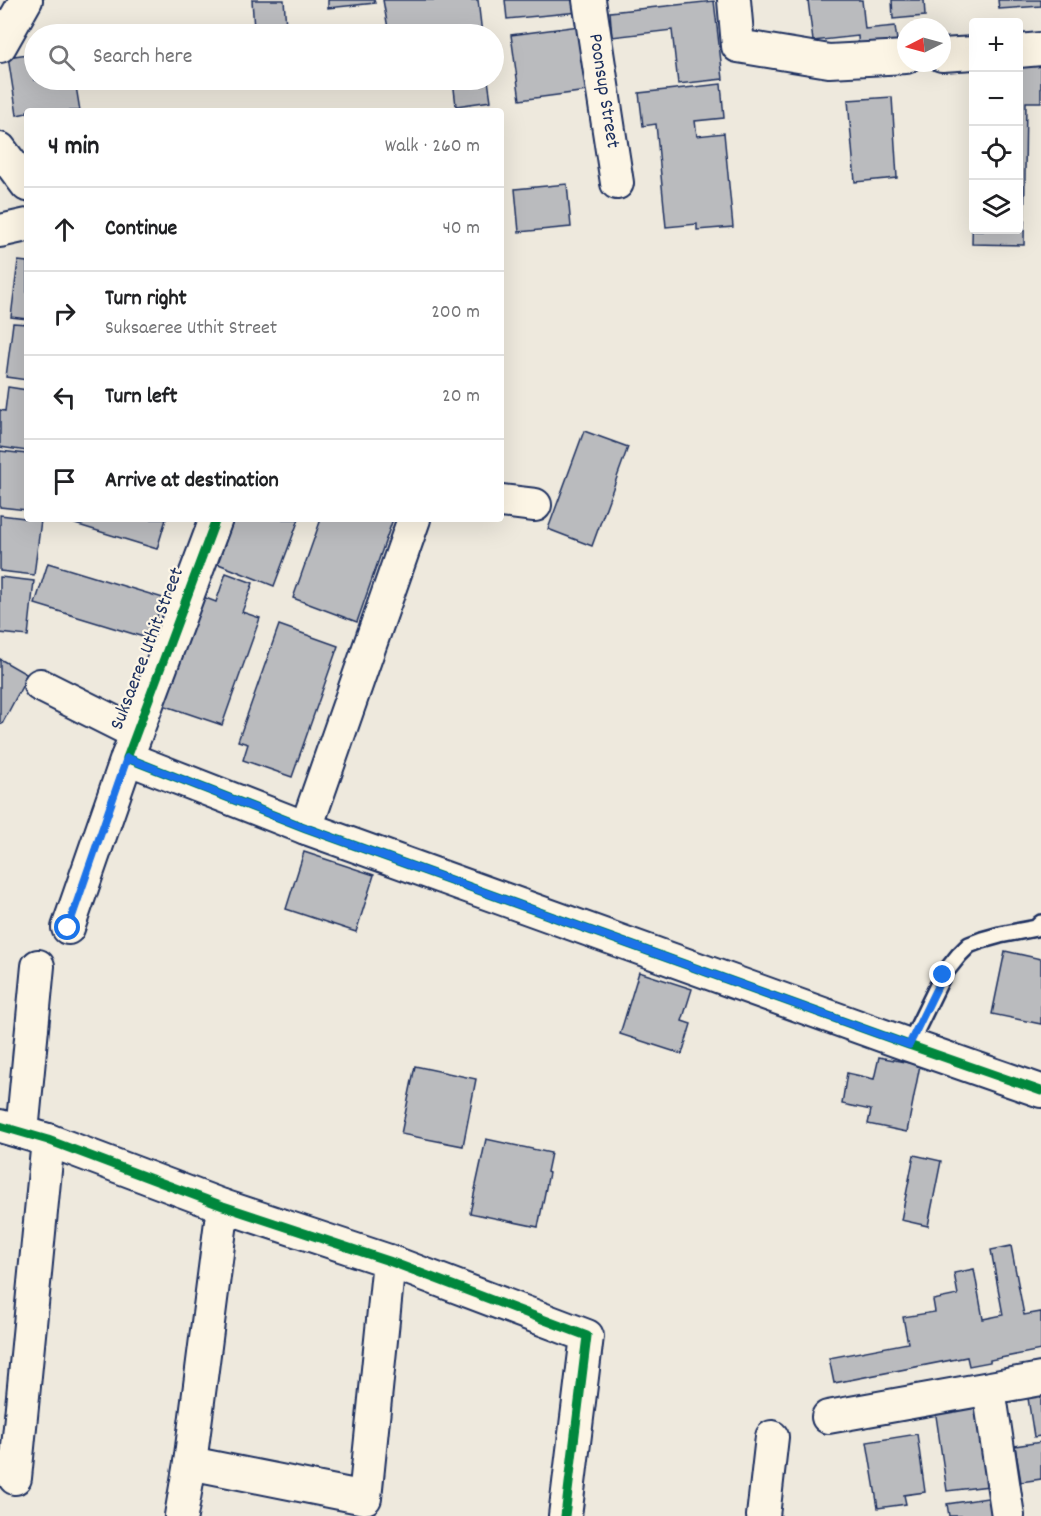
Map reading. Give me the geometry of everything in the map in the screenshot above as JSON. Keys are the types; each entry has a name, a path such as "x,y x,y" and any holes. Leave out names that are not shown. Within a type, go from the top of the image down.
{"street":[{"path":"0,46 26,0"},
{"name":"Poonsup Street","path":"589,0 617,183"},
{"path":"734,0 738,45 829,61 897,57"},
{"path":"1023,51 1041,49"},
{"path":"951,54 969,53"},
{"path":"0,149 24,181"},
{"path":"0,231 24,226"},
{"path":"504,501 535,505"},
{"name":"Suksaeree Uthit Street","path":"215,522 131,745 306,828 1041,1091"},
{"path":"306,828 413,522"},
{"path":"40,685 131,745 68,928"},
{"path":"15,1478 23,1133 38,966"},
{"path":"23,1133 223,1206 389,1261 587,1336 565,1516"},
{"path":"181,1516 190,1463 223,1206"},
{"path":"190,1463 365,1498 389,1261"},
{"path":"828,1418 1041,1378"},
{"path":"989,1389 1008,1516"},
{"path":"763,1516 772,1437"}],"lane":[{"path":"909,1045 943,975 959,954 969,945 1000,935 1036,928 1041,922"}],"building":[{"path":"252,0 284,0 286,24 254,24"},
{"path":"328,0 374,0 375,3 328,8"},
{"path":"383,0 478,0 481,24 387,24"},
{"path":"505,0 578,0 579,12 507,19"},
{"path":"808,0 862,0 865,29 895,26 897,48 859,52 858,36 813,41"},
{"path":"892,0 924,0 925,16 893,19"},
{"path":"998,0 1041,0 1041,6 999,9"},
{"path":"714,1 723,79 678,84 672,30 612,37 610,12"},
{"path":"579,26 587,91 520,100 511,35"},
{"path":"24,55 24,90 77,90 80,108 24,108 24,114 17,115 8,57"},
{"path":"1023,60 1041,61 1041,102 1026,102 1024,245 972,244 972,234 1023,234"},
{"path":"721,84 724,118 695,121 697,136 724,133 733,227 697,230 697,224 666,227 656,124 643,126 639,93"},
{"path":"454,90 489,90 491,101 456,106"},
{"path":"892,97 897,178 855,182 848,100"},
{"path":"567,184 571,227 519,232 515,189"},
{"path":"18,261 24,262 24,319 11,317"},
{"path":"13,323 24,324 24,380 6,377"},
{"path":"8,387 24,390 24,451 0,447 0,410 5,411"},
{"path":"584,431 628,447 592,546 548,529"},
{"path":"0,451 24,454 24,510 0,507"},
{"path":"0,515 24,518 24,522 41,522 34,575 0,571"},
{"path":"75,522 165,522 157,549 75,524"},
{"path":"232,522 298,522 274,586 216,563"},
{"path":"320,522 392,522 357,622 293,598"},
{"path":"48,563 163,598 150,639 35,604"},
{"path":"226,573 253,583 242,612 260,618 222,725 160,704 198,595 216,602"},
{"path":"0,577 34,581 28,636 0,633"},
{"path":"279,625 338,646 292,777 243,760 248,744 238,741"},
{"path":"0,659 28,675 2,724 0,723"},
{"path":"304,852 374,875 356,932 286,909"},
{"path":"1005,951 1041,959 1041,1024 992,1014"},
{"path":"639,972 692,989 682,1021 691,1024 682,1054 620,1034"},
{"path":"879,1057 920,1065 907,1132 868,1124 871,1110 842,1104 847,1073 874,1079"},
{"path":"415,1066 476,1079 463,1146 401,1134"},
{"path":"486,1139 551,1153 538,1227 470,1213"},
{"path":"914,1155 941,1161 928,1226 901,1220"},
{"path":"1011,1246 1024,1315 1041,1312 1041,1350 969,1366 967,1357 834,1383 829,1358 908,1343 903,1317 935,1312 933,1300 958,1295 954,1273 974,1269 983,1319 1003,1315 991,1250"},
{"path":"1041,1383 1041,1436 1034,1437 1026,1385"},
{"path":"977,1396 989,1486 947,1491 934,1402"},
{"path":"917,1434 925,1492 904,1495 906,1504 878,1508 867,1442"},
{"path":"1041,1442 1041,1479 1021,1482 1015,1446"},
{"path":"994,1497 997,1516 949,1516 947,1504"}],"cycle path":[{"path":"215,522 127,758 306,828 1041,1091"},
{"path":"0,1126 48,1140 223,1206 389,1261 587,1336 565,1516"}],"route":[{"path":"68,928 127,758 306,828 909,1045 943,975"}]}
